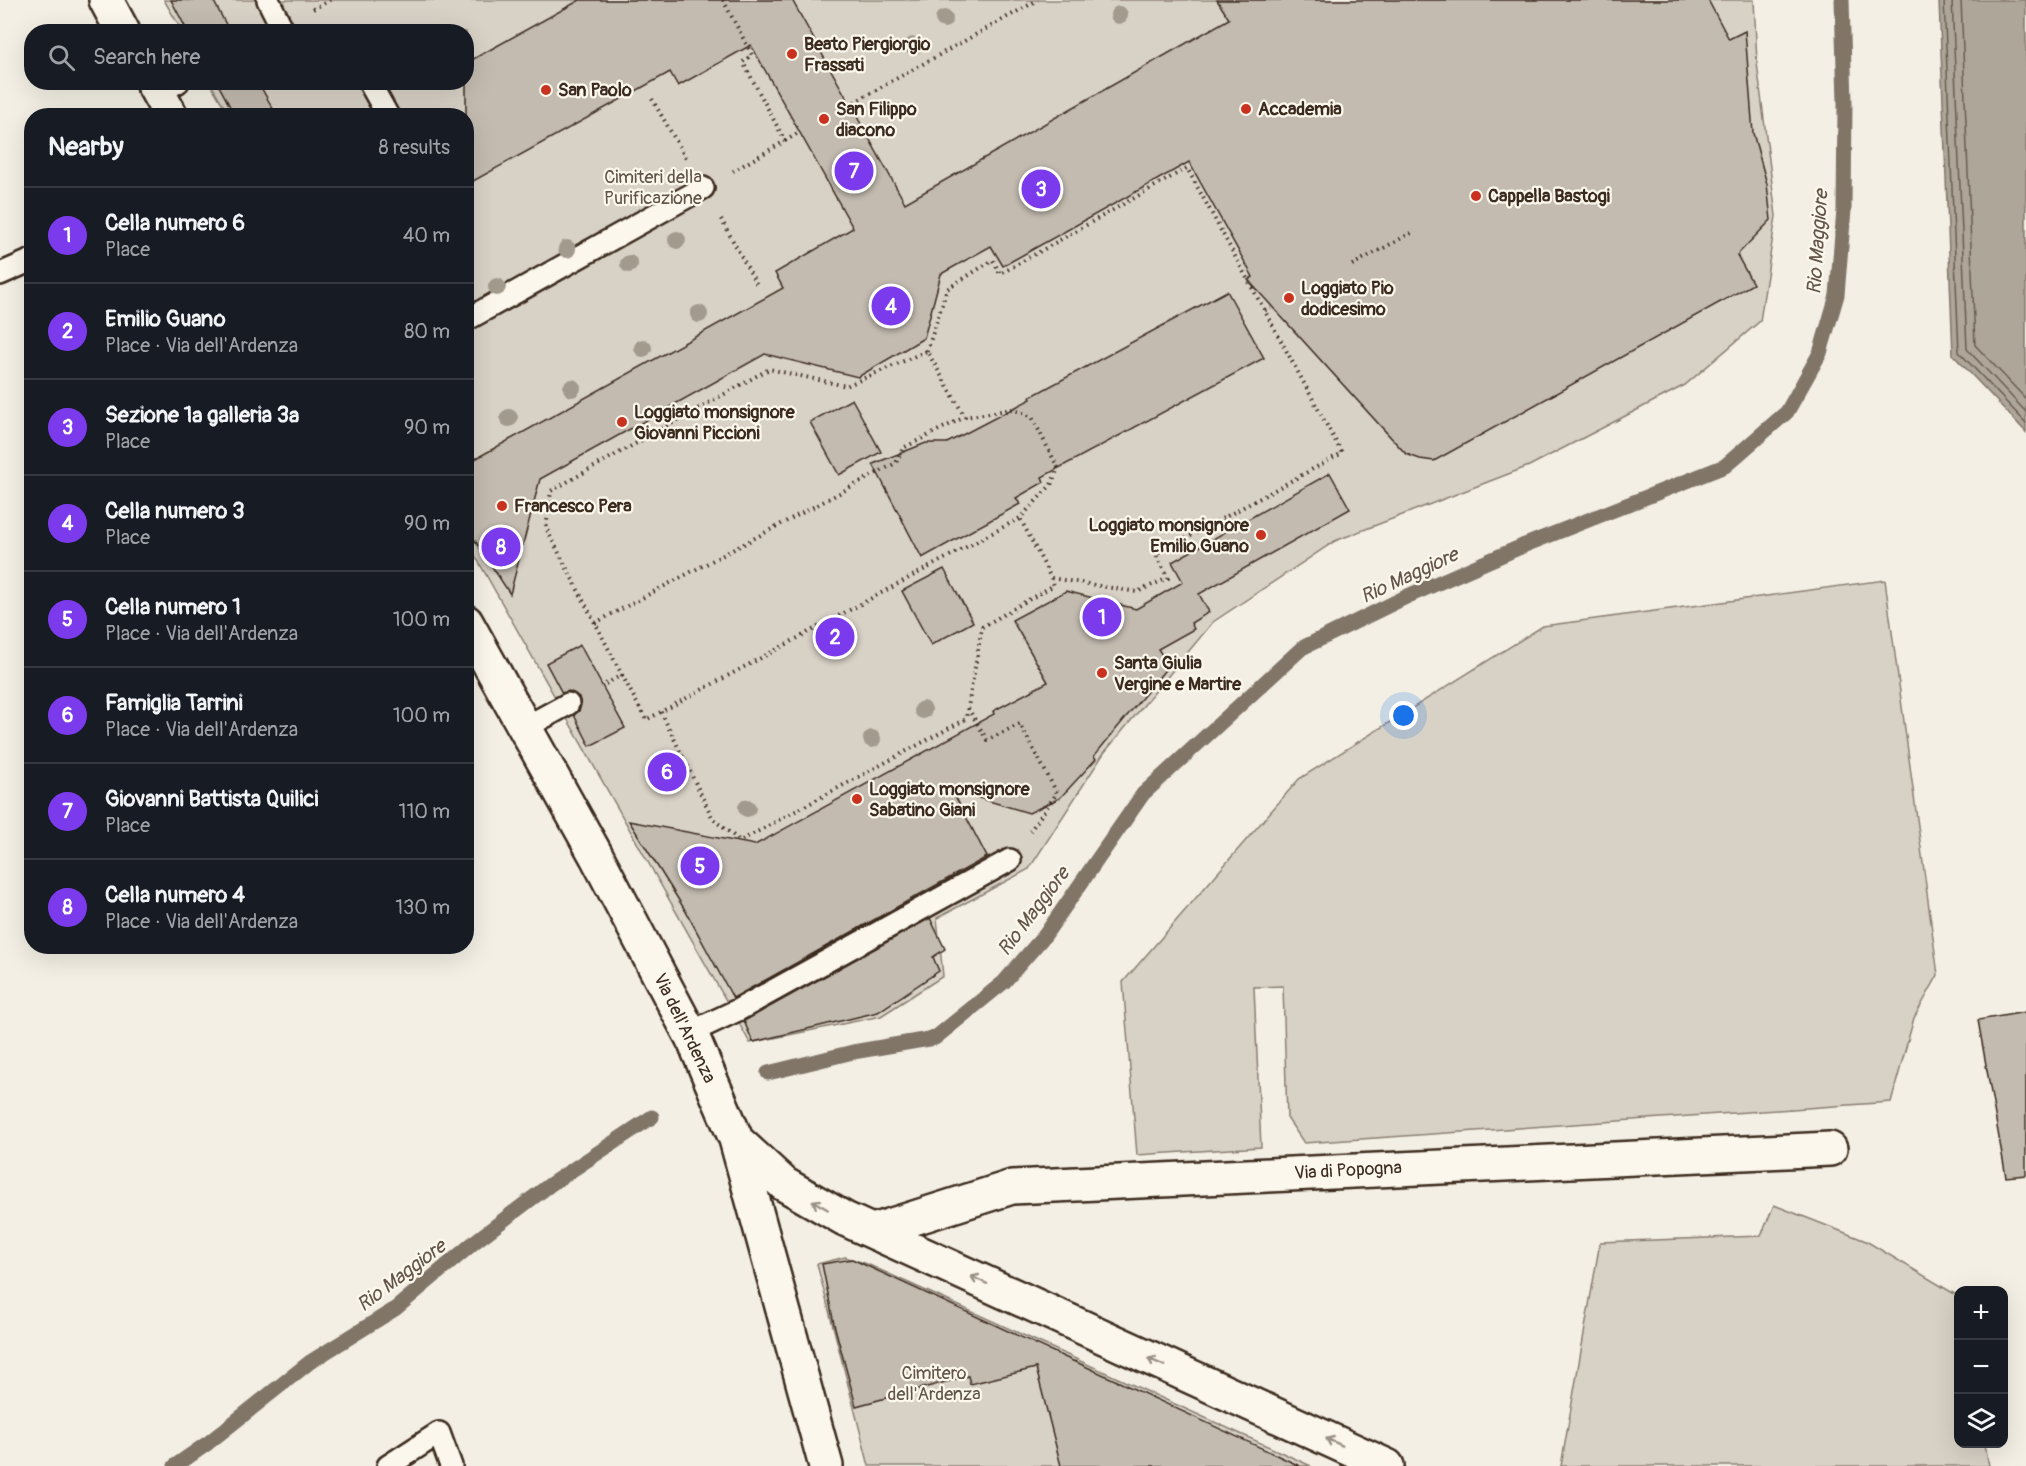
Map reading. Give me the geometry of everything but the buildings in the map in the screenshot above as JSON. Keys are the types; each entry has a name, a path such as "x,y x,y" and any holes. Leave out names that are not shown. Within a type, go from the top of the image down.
{"main road":[{"path":"106,0 119,24"},
{"name":"Via dell'Ardenza","path":"474,636 597,857 692,1038 736,1139 826,1466"},
{"path":"736,1139 784,1184 844,1219 1387,1466"},
{"name":"Via di Popogna","path":"873,1231 1012,1187 1830,1149"}],"lane":[{"path":"268,0 278,24"},
{"path":"373,90 384,108"},
{"path":"474,316 704,188"},
{"path":"0,274 24,264"},
{"path":"526,727 568,704"},
{"path":"692,1038 738,1010 1010,860"},
{"path":"388,1466 439,1433 451,1466"}],"path":[{"path":"723,0 752,55 742,62 784,141"},
{"path":"849,105 1038,0"},
{"path":"729,173 800,132"},
{"path":"965,417 927,351 946,288 993,260 1000,274 1187,168 1342,453 1156,555 1168,578 1137,592 1051,578"},
{"path":"1352,265 1415,231"},
{"path":"1265,310 1271,308"},
{"path":"595,623 896,463 903,448 965,417 1013,409 1032,417 1058,468 1051,485 1020,518 646,720 622,675 595,623 546,528 551,491 769,369 846,386 927,351"},
{"path":"661,712 713,819 740,841 966,719 982,627 1054,585 1020,518"},
{"path":"602,686 622,675"},
{"path":"968,708 987,740 1020,724 1057,793 1010,860"}],"green space":[{"name":"Cimiteri della Purificazione","path":"164,0 1754,0 1757,63 1776,216 1760,321 1685,385 1529,466 1335,541 1213,622 1104,753 1029,869 937,918 943,976 881,1016 750,1043 474,553 474,108 225,108 214,90 474,90 474,24 178,24"},
{"path":"1885,580 1938,975 1914,1018 1891,1102 1304,1143 1287,1118 1283,986 1254,987 1261,1147 1137,1155 1123,982 1299,779 1543,626"},
{"path":"1774,1205 1866,1241 1954,1294 1954,1448 1986,1448 1989,1466 1561,1466 1600,1242 1761,1236"},
{"name":"Cimitero dell'Ardenza","path":"845,1257 867,1264 1311,1466 869,1466 817,1264"}],"water":[{"path":"1939,0 2026,0 2026,432 1953,355"}],"waterway":[{"name":"Rio Maggiore","path":"768,1073 853,1052 935,1038 1004,982 1045,935 1143,794 1302,648 1408,596 1525,545 1725,466 1787,412 1820,353 1837,295 1844,210 1845,102 1842,0"},
{"name":"Rio Maggiore","path":"175,1466 208,1443 310,1362 395,1309 477,1240 551,1184 652,1117"}],"place":[{"name":"Beato Piergiorgio Frassati","path":"792,54"},
{"name":"San Paolo","path":"546,90"},
{"name":"Accademia","path":"1246,109"},
{"name":"San Filippo diacono","path":"824,119"},
{"name":"Giovanni Battista Quilici","path":"854,171"},
{"name":"Sezione 1ª galleria 3ª","path":"1041,189"},
{"name":"Cappella Bastogi","path":"1476,196"},
{"name":"Loggiato Pio dodicesimo","path":"1289,298"},
{"name":"Cella numero 3","path":"891,306"},
{"name":"Loggiato monsignore Giovanni Piccioni","path":"622,422"},
{"name":"Francesco Pera","path":"502,506"},
{"name":"Loggiato monsignore Emilio Guano","path":"1261,535"},
{"name":"Cella numero 4","path":"501,547"},
{"name":"Cella numero 6","path":"1102,617"},
{"name":"Emilio Guano","path":"835,637"},
{"name":"Santa Giulia Vergine e Martire","path":"1102,673"},
{"name":"Famiglia Tarrini","path":"667,772"},
{"name":"Loggiato monsignore Sabatino Giani","path":"857,799"},
{"name":"Cella numero 1","path":"700,866"}]}
